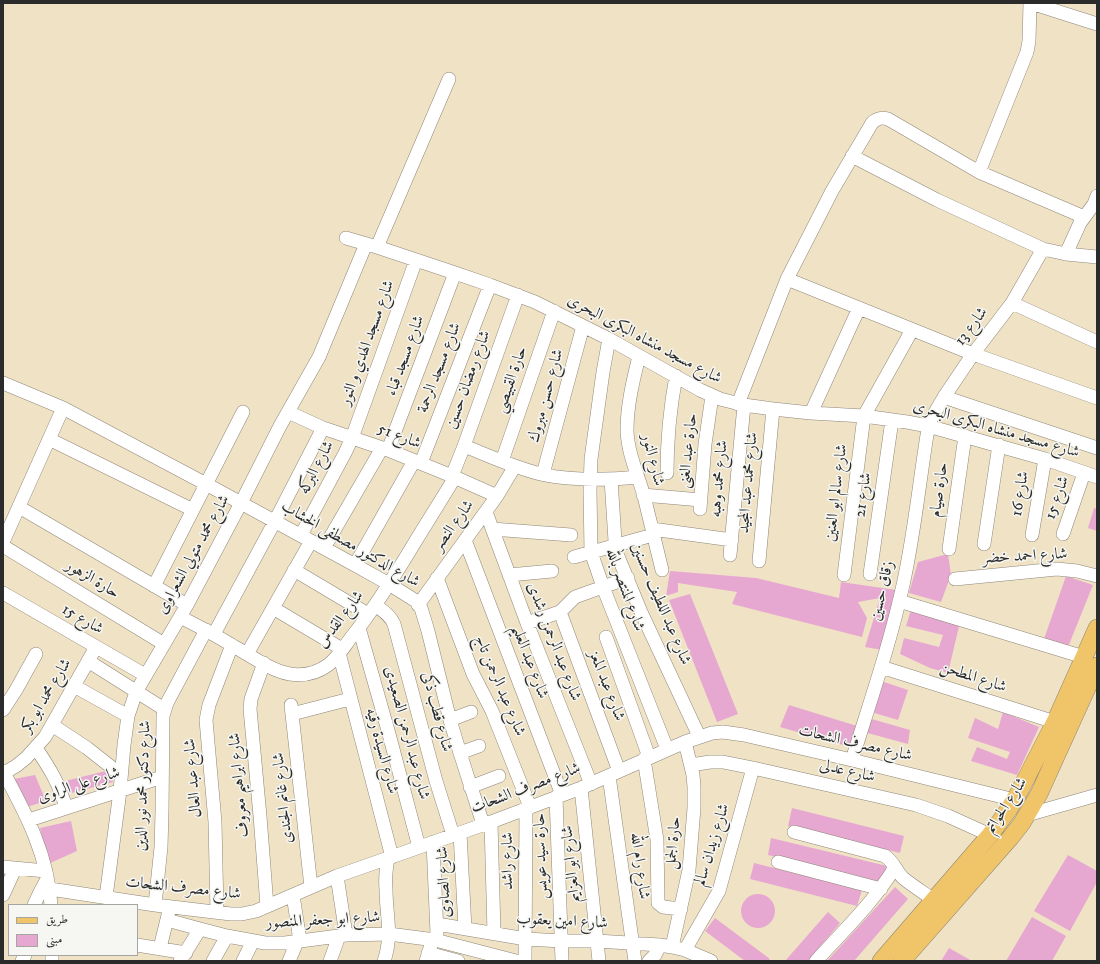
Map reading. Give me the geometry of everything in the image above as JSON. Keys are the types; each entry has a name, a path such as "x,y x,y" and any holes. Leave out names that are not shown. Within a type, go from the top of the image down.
{"main road":[{"name":"شارع الحواتم","path":"885,960 903,952 1011,837 1027,815 1039,794 1090,662 1097,628"},
{"name":"شارع الحواتم","path":"903,952 934,900 1004,818 1015,800 1055,722 1090,662"}],"street":[{"path":"1084,217 979,172 1027,52 1029,41 1030,3 1097,24"},
{"name":"شارع محمد متولي الشعراوى","path":"106,897 128,716 136,692 187,605 242,503 288,412 319,357 449,79"},
{"name":"شارع محمد وهبه","path":"730,555 741,405 787,280 832,191 872,123 876,119 888,119 979,172"},
{"path":"852,156 937,200 1043,249 1066,254 1097,257"},
{"path":"1066,254 1080,223 1090,211 1097,196"},
{"name":"شارع مسجد منشاه البكرى البحرى","path":"346,238 372,245 518,295 554,311 609,339 712,396 741,405 811,413 864,416 928,426 999,445 1091,475"},
{"name":"شارع 13","path":"928,426 944,397 973,354 1012,303 1043,249"},
{"name":"شارع مسجد الهدي و النور","path":"352,438 416,260"},
{"name":"شارع مسجد قباء","path":"324,548 385,449 455,273"},
{"path":"787,280 973,354 1097,398"},
{"name":"شارع مسجد الرحمة","path":"355,565 418,462 490,285"},
{"name":"شارع رمضان حسين","path":"454,476 518,295"},
{"path":"1012,303 1097,342"},
{"path":"811,413 859,308"},
{"name":"حارة القبيصي","path":"502,461 554,311"},
{"name":"شارع حسن مبروك","path":"543,474 583,326"},
{"path":"864,416 912,330"},
{"name":"شارع المنتصر بالله","path":"609,339 603,372 590,480 591,552 603,587 667,749"},
{"name":"شارع النور","path":"639,356 631,392 627,431 629,447 662,570"},
{"path":"667,473 668,434 672,395 676,376"},
{"name":"شارع الدكتور مصطفى الخشاب","path":"3,383 62,408 242,503 389,584 412,599 418,605 422,612 434,650 450,720 470,787 487,823 494,933"},
{"name":"حارة عبد الغنى","path":"643,495 700,505 705,444 712,396"},
{"path":"944,397 1097,448"},
{"path":"3,542 62,408"},
{"name":"شارع محمد عبد المجيد","path":"759,561 773,409"},
{"path":"154,586 243,412"},
{"name":"شارع 51","path":"288,412 323,428 385,449 454,476 497,496"},
{"name":"شارع سالم ابو العنين","path":"844,575 864,416"},
{"name":"شارع 21","path":"870,574 892,420"},
{"name":"زقاق حسين","path":"852,760 881,667 899,601 910,547 928,426"},
{"name":"شارع دكتور محمد نور الدين","path":"155,905 160,847 162,723 164,709 275,521 323,428"},
{"name":"حارة صيام","path":"949,549 965,436"},
{"name":"شارع البركه","path":"247,654 294,570 306,538 352,438"},
{"path":"49,439 193,510"},
{"path":"984,544 999,445"},
{"path":"464,446 515,466 553,476 590,480 638,477"},
{"name":"شارع 16","path":"1032,535 1044,459"},
{"name":"شارع النصر","path":"418,605 486,512 515,466"},
{"name":"شارع 15","path":"1063,534 1091,475"},
{"name":"شارع القدس","path":"180,616 247,654 289,674 310,674 319,670 328,665 372,610 454,476"},
{"name":"شارع عبد اللطيف حسنين","path":"611,479 617,554 641,612 699,736"},
{"path":"19,507 187,605"},
{"name":"شارع عبد الرحمن رشدى","path":"486,512 586,786"},
{"path":"492,529 571,534"},
{"path":"574,557 616,545 653,532 732,540"},
{"name":"شارع عبد العليم","path":"465,540 559,796"},
{"name":"حارة الزهور","path":"3,546 164,644"},
{"name":"شارع احمد خضر","path":"955,579 1057,569 1077,571 1097,576"},
{"name":"شارع قطب ذكى","path":"294,570 372,610 387,613 391,618 394,624 436,781 456,834"},
{"path":"509,575 552,571"},
{"name":"شارع عبد الرحمن تاج","path":"438,578 473,674 492,711 528,808"},
{"path":"527,623 560,612 575,597 628,578"},
{"name":"شارع 15","path":"3,594 145,675"},
{"path":"899,601 1090,662"},
{"path":"273,608 340,651"},
{"name":"شارع عبد المعز","path":"560,612 614,773"},
{"name":"شارع عبد الرحمن الصعيدى","path":"359,628 419,847"},
{"path":"606,637 646,758 657,840 658,903 663,907 681,909"},
{"name":"شارع عبد العال","path":"217,912 215,822 206,720 209,705 232,645"},
{"name":"شارع محمد ابو بكر","path":"4,772 21,762 45,737 96,647"},
{"name":"شارع السيدة رقيه","path":"340,651 350,699 390,857"},
{"path":"3,710 36,654"},
{"path":"88,661 164,709"},
{"name":"شارع ابراهيم معروف","path":"264,663 251,699 250,709 267,906"},
{"name":"شارع المطحن","path":"881,667 1055,722"},
{"path":"74,686 128,716"},
{"name":"شارع غانم الجندى","path":"311,887 291,709 350,699"},
{"path":"450,720 471,712"},
{"path":"52,725 88,748 120,774"},
{"name":"شارع مصرف الشحات","path":"9,868 106,897 135,903 242,914 256,911 337,876 586,786 667,749 699,736 712,733 733,733 852,760 1015,800"},
{"name":"حارة الجمل","path":"650,961 666,946 681,909 689,870 694,815 694,787 691,765 685,742"},
{"path":"460,753 479,746"},
{"path":"36,748 55,777 66,808"},
{"name":"شارع عدلى","path":"691,765 717,762 754,768 916,805 948,816 990,835"},
{"name":"شارع زيدان سالم","path":"685,950 721,886 754,768"},
{"path":"4,772 29,820 38,843 48,880 51,904"},
{"name":"شارع رام الله","path":"614,773 635,961"},
{"path":"470,787 499,776"},
{"name":"شارع على الراوى","path":"29,820 162,777"},
{"name":"شارع ابو العزايم","path":"586,786 599,961"},
{"path":"1027,815 1097,795"},
{"name":"حارة سيد عويس","path":"559,796 562,961"},
{"name":"شارع راشد","path":"526,961 528,808"},
{"path":"794,832 885,856 890,859 903,877 934,900"},
{"name":"شارع الصاوى","path":"456,834 465,929"},
{"path":"433,842 437,934 427,957 458,961"},
{"path":"384,961 388,948 389,934 386,874 390,857"},
{"path":"778,862 881,888"},
{"path":"816,961 881,888 895,867"},
{"path":"3,895 9,868"},
{"path":"330,961 342,935 337,876"},
{"path":"34,904 48,880"},
{"path":"289,961 298,941 293,895"},
{"path":"160,948 170,907"},
{"name":"شارع ابو جعفر المنصور","path":"167,920 200,930 254,942 274,943 342,935 389,934 435,940 516,961"},
{"name":"شارع امين يعقوب","path":"437,924 526,939 632,943 666,946 685,950"},
{"path":"138,945 160,948 183,957 200,930"},
{"path":"213,961 227,936"},
{"path":"243,961 254,942"},
{"path":"685,950 711,961"}],"building":[{"path":"1094,508 1097,509 1097,531 1088,528"},
{"path":"948,554 951,575 941,602 909,593 918,562"},
{"path":"670,571 756,578 839,598 841,582 896,590 882,650 865,647 880,598 858,602 867,618 862,637 732,604 737,592 678,583 678,592 666,596"},
{"path":"1066,576 1093,585 1068,647 1044,639"},
{"path":"690,594 738,714 717,722 669,600"},
{"path":"911,610 960,622 948,673 930,668 900,654 904,638 939,647 943,635 906,626"},
{"path":"881,681 908,690 898,720 871,712"},
{"path":"789,705 857,726 850,747 780,727"},
{"path":"1003,712 1039,727 1017,775 971,761 977,747 1007,759 1010,752 968,738 975,718 998,729"},
{"path":"868,718 910,730 908,744 864,732"},
{"path":"110,770 113,782 64,795 61,782"},
{"path":"35,775 46,801 27,807 14,779"},
{"path":"792,808 904,836 900,853 788,826"},
{"path":"71,821 77,851 48,864 40,828"},
{"path":"771,838 887,866 881,882 768,855"},
{"path":"1068,855 1097,871 1097,882 1070,931 1034,911"},
{"path":"754,863 862,890 857,906 750,879"},
{"path":"895,887 908,899 854,961 827,961"},
{"path":"755,894 761,894 770,899 774,905 774,917 770,923 761,928 755,928 746,923 741,914 741,908 746,899"},
{"path":"828,912 840,923 808,961 785,961"},
{"path":"1032,917 1066,936 1052,961 1006,961"},
{"path":"715,918 770,959 768,961 745,961 705,931"},
{"path":"949,948 972,961 941,961"}]}
